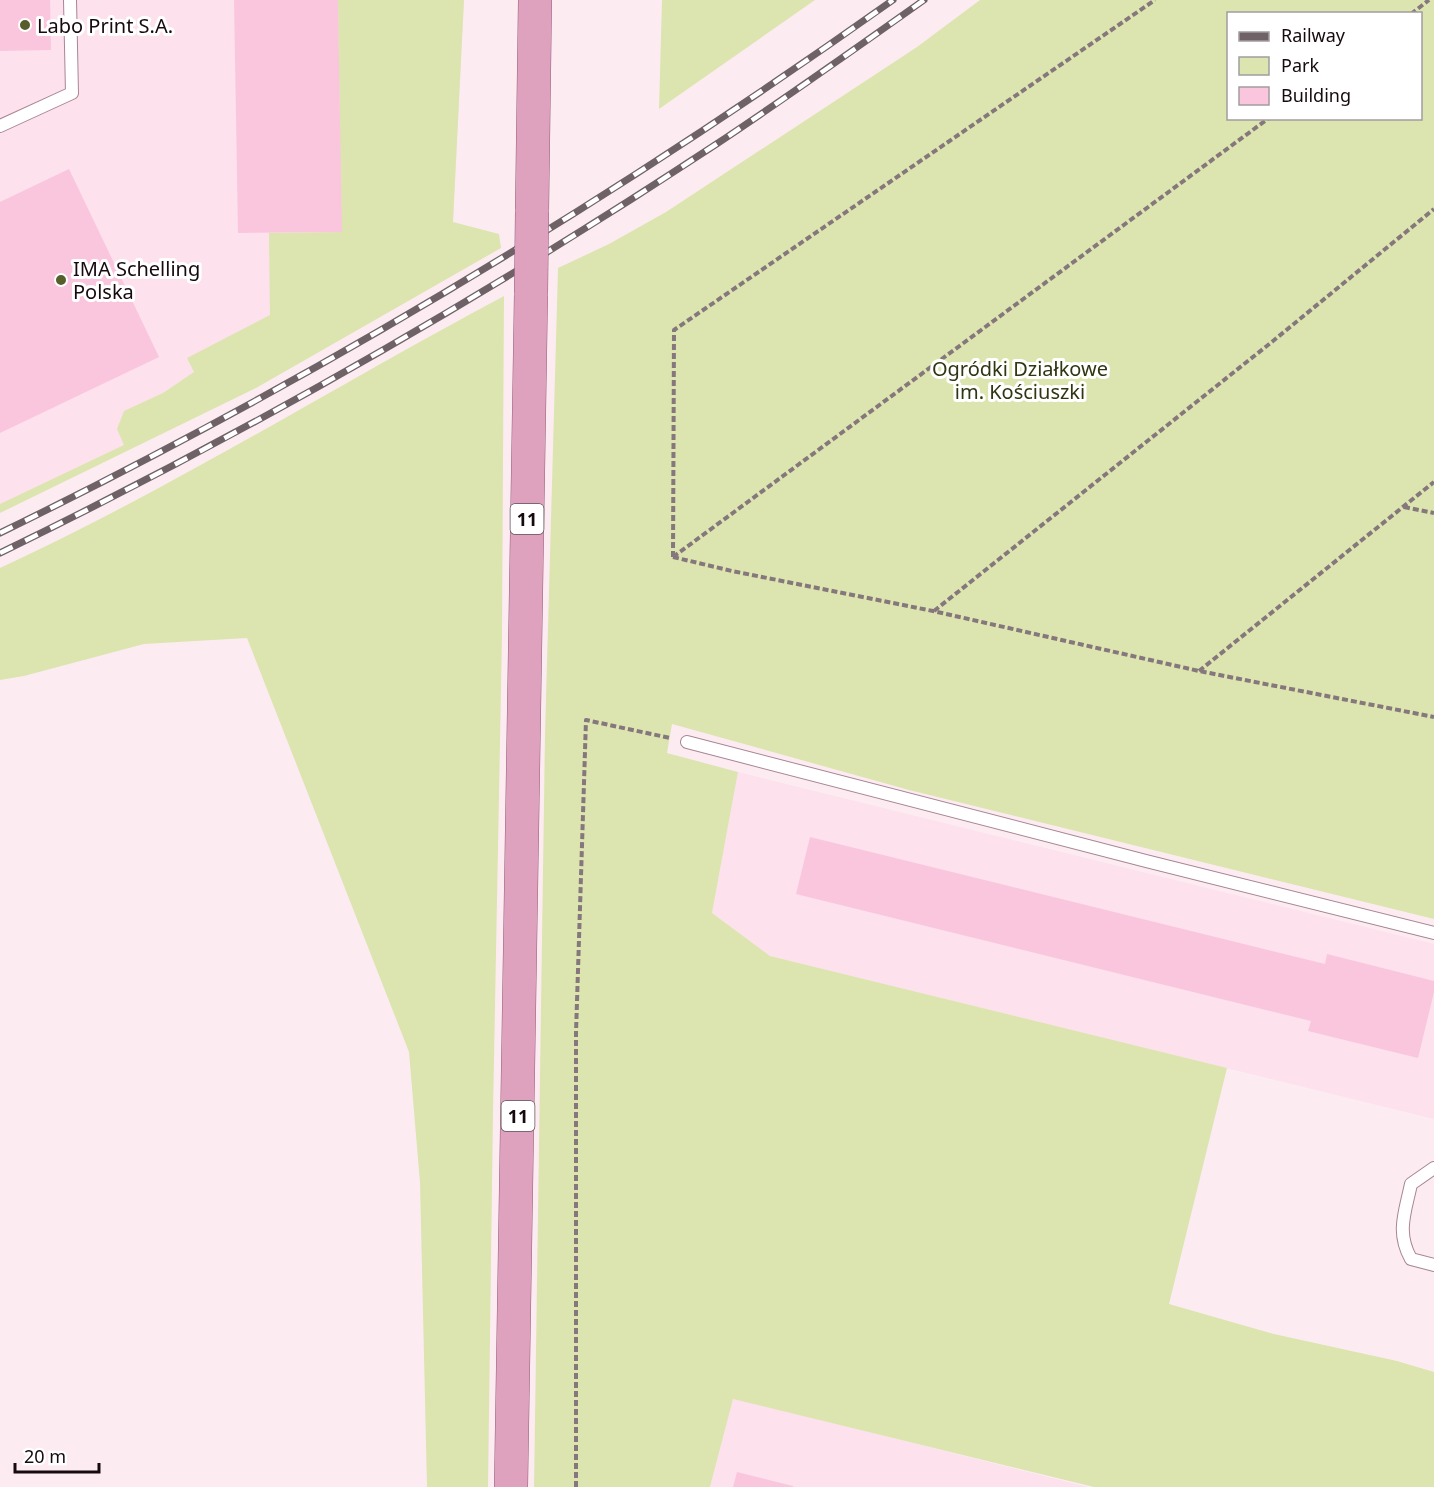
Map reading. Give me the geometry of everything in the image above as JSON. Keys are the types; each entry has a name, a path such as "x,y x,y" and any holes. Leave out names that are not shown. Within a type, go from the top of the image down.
{"highway":[{"name":"11","path":"511,1487 535,0"}],"lane":[{"path":"0,126 72,93 70,0"},
{"path":"687,742 1434,933"},
{"path":"1434,1168 1412,1184 1402,1228 1403,1245 1411,1260 1434,1265"}],"path":[{"path":"673,557 674,330 1155,0"},
{"path":"1414,12 1429,0"},
{"path":"673,557 1266,120"},
{"path":"933,611 1273,341 1434,209"},
{"path":"1199,671 1434,482"},
{"path":"1404,507 1434,513"},
{"path":"673,557 933,611 1199,671 1434,717"},
{"path":"576,1487 576,1033 586,720 687,742"}],"shaded area":[{"path":"0,0 464,0 453,222 197,373 127,446 0,506"},
{"path":"738,772 1434,944 1434,1119 770,956 712,913"},
{"path":"733,1398 1088,1487 710,1487"}],"green space":[{"path":"338,0 464,0 453,222 499,234 501,248 256,388 0,513 0,504 124,445 117,429 124,411 163,393 194,372 187,358 270,315 269,233 341,232"},
{"path":"662,0 815,0 659,109"},
{"name":"Ogródki Działkowe im. Kościuszki","path":"980,0 1434,0 1434,919 909,790 672,724 667,753 738,772 712,913 770,956 1227,1068 1169,1304 1274,1334 1397,1361 1434,1372 1434,1487 1094,1487 733,1399 710,1487 534,1487 545,734 558,268 609,244 666,212 917,47"},
{"path":"504,296 502,636 488,1487 427,1487 420,1183 409,1052 247,638 144,644 24,676 0,680 0,568 191,471"}],"building":[{"name":"Labo Print S.A.","path":"0,0 50,0 51,50 0,51"},
{"path":"234,0 338,0 342,232 238,233"},
{"name":"IMA Schelling Polska","path":"69,169 159,357 0,433 0,202"},
{"path":"810,837 1325,964 1327,954 1434,981 1434,992 1418,1058 1308,1031 1311,1021 796,894"},
{"path":"737,1472 793,1486 793,1487 733,1487"}],"railway":[{"path":"0,533 231,414 457,285 678,147 893,0"},
{"path":"0,553 184,460 453,309 629,201 715,145 924,0"}],"place":[{"name":"Labo Print S.A.","path":"25,25"},
{"name":"IMA Schelling Polska","path":"61,280"}]}
